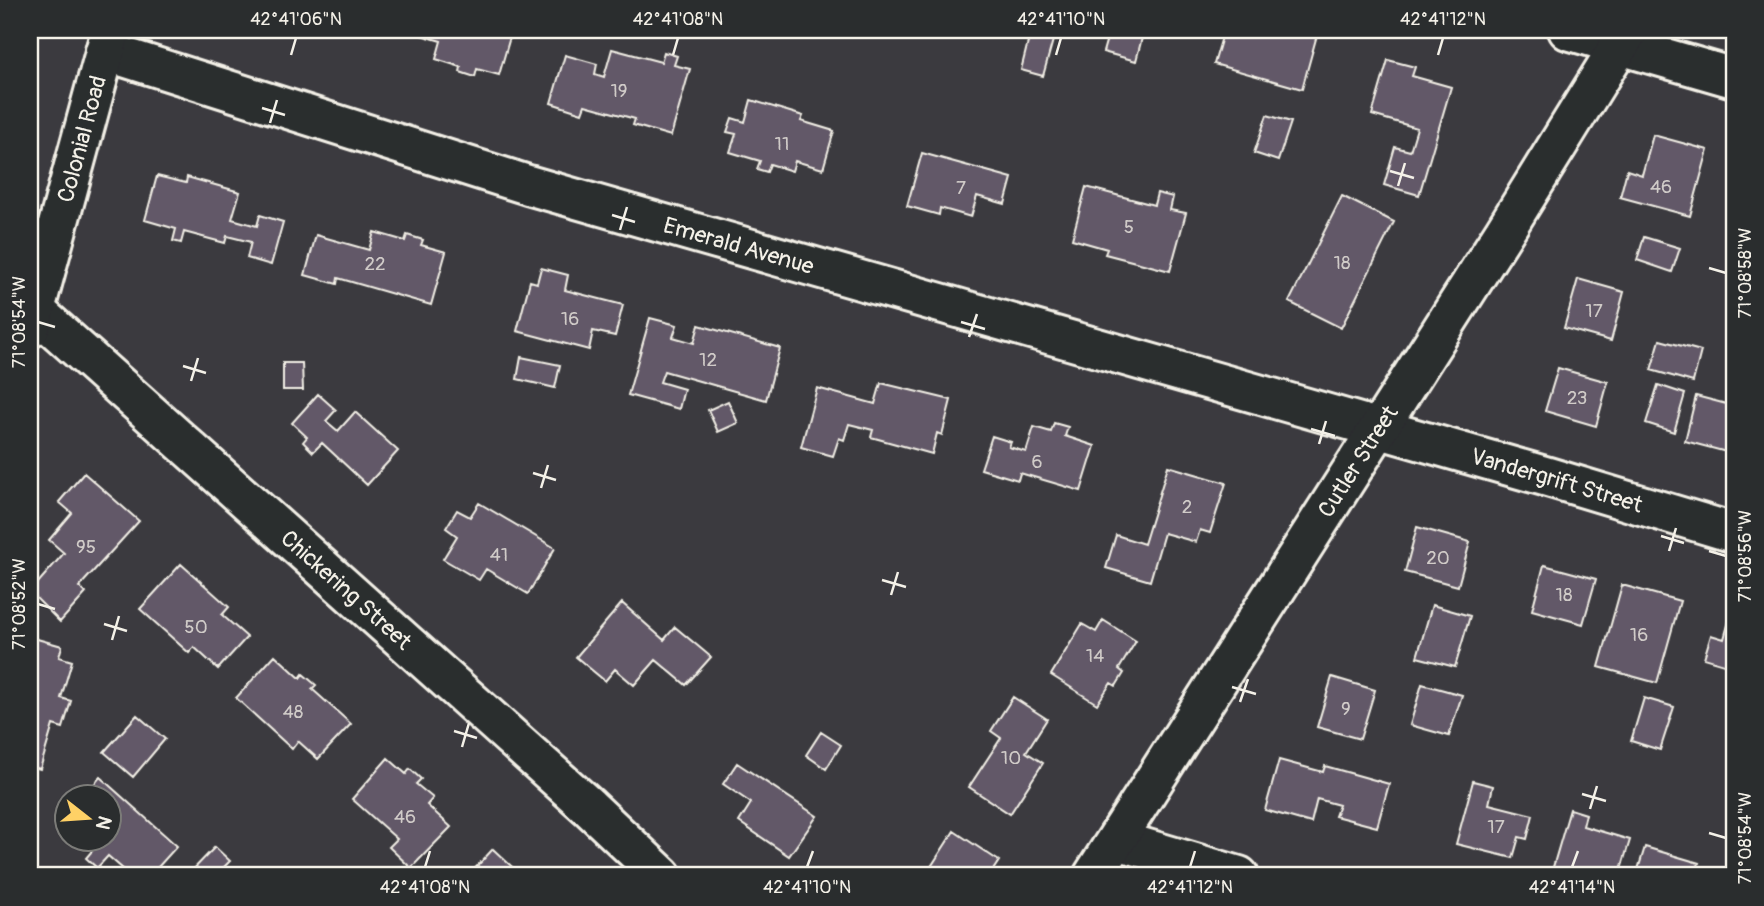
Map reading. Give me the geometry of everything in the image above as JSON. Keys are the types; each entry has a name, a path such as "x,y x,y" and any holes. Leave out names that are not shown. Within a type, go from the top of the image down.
{"street":[{"path":"1568,30 1624,37 1734,78"},
{"name":"Cutler Street","path":"1093,876 1624,37"},
{"name":"Emerald Avenue","path":"108,41 528,185 1378,429"},
{"name":"Colonial Road","path":"31,314 108,41"},
{"name":"Chickering Street","path":"31,314 589,807 662,876"},
{"name":"Vandergrift Street","path":"1378,429 1734,533"},
{"path":"1117,840 1239,876"}],"building":[{"path":"404,30 512,30 499,75 477,69 475,77 460,72 461,67 436,59 441,41"},
{"path":"1105,30 1144,30 1136,61 1103,52 1109,31"},
{"path":"1224,30 1299,30 1317,35 1302,89 1214,64"},
{"path":"1030,34 1053,40 1043,76 1021,70"},
{"path":"612,49 661,62 664,52 677,56 674,65 690,69 671,136 633,125 635,119 585,105 582,113 551,103 565,55 597,64 595,74 604,77"},
{"path":"1388,60 1415,67 1412,76 1451,87 1419,195 1384,185 1395,147 1410,151 1417,128 1372,115"},
{"path":"751,100 803,116 801,121 834,131 823,169 795,161 792,171 770,164 767,172 757,169 760,161 730,152 736,134 727,132 732,118 745,122"},
{"path":"1267,115 1291,122 1278,161 1254,153"},
{"path":"1653,135 1708,150 1690,216 1620,197 1627,170 1642,175"},
{"path":"922,153 1012,178 1005,204 977,196 971,217 940,208 939,215 907,206"},
{"path":"157,176 186,183 187,177 240,192 232,219 257,226 260,215 283,222 271,265 247,258 251,242 227,236 225,243 184,232 181,243 173,241 176,229 145,220"},
{"path":"1086,187 1154,205 1157,193 1173,197 1170,210 1186,213 1170,271 1105,254 1107,249 1072,239"},
{"path":"1734,195 1734,221 1727,219"},
{"path":"1342,196 1394,222 1341,328 1289,302"},
{"path":"374,232 405,241 407,235 423,240 421,245 446,252 431,305 338,278 337,284 305,275 316,235 369,250"},
{"path":"1644,237 1680,248 1672,272 1637,260"},
{"path":"541,268 568,275 565,290 623,305 615,336 593,331 589,350 517,331 530,281 537,283"},
{"path":"1578,279 1624,292 1611,341 1564,328"},
{"path":"650,318 677,325 673,337 694,343 699,325 780,348 766,400 664,371 660,382 684,389 679,409 628,395"},
{"path":"1660,340 1701,351 1693,382 1651,370"},
{"path":"521,357 560,365 555,388 517,379"},
{"path":"283,363 302,363 303,390 283,390"},
{"path":"1558,368 1608,382 1596,426 1545,411"},
{"path":"881,383 951,400 942,435 937,433 932,454 871,437 873,430 849,424 844,440 839,438 833,456 801,447 817,388 875,404"},
{"path":"1658,385 1685,394 1674,432 1646,423"},
{"path":"318,394 336,410 326,421 338,431 355,412 398,451 367,485 322,443 313,452 303,442 307,437 292,423"},
{"path":"1696,396 1734,406 1734,454 1685,441"},
{"path":"728,401 738,423 718,432 708,410"},
{"path":"1054,423 1068,427 1065,436 1095,446 1081,491 1020,473 1018,480 981,469 992,436 1011,442 1009,447 1026,452 1034,427 1051,432"},
{"path":"1168,466 1226,483 1210,533 1200,530 1196,542 1164,533 1150,581 1106,568 1116,535 1144,544"},
{"path":"84,473 139,521 79,587 86,593 60,622 30,592 64,553 49,540 72,513 59,502"},
{"path":"479,503 555,548 528,594 486,569 479,580 443,559 457,536 446,528 457,510 470,517"},
{"path":"1417,527 1470,542 1458,586 1405,572"},
{"path":"181,564 229,607 222,615 247,637 218,669 194,647 189,653 140,609"},
{"path":"1544,565 1596,579 1583,624 1532,610"},
{"path":"1622,585 1680,601 1657,683 1599,667"},
{"path":"622,603 664,640 675,627 711,657 686,685 656,660 634,685 615,669 605,681 576,657"},
{"path":"1432,605 1470,616 1455,667 1417,657"},
{"path":"1103,620 1136,641 1119,669 1124,673 1116,686 1111,683 1097,704 1051,675 1082,624 1096,632"},
{"path":"1729,621 1734,623 1734,667 1704,658 1711,635 1724,639"},
{"path":"30,637 62,646 59,657 72,661 61,698 71,701 63,728 53,725 40,769 30,766"},
{"path":"275,655 300,678 303,674 316,685 312,689 351,724 318,759 298,741 292,749 236,698"},
{"path":"1332,677 1375,690 1360,739 1317,727"},
{"path":"1422,684 1462,695 1449,736 1410,725"},
{"path":"1013,697 1047,719 1026,752 1043,763 1010,814 969,787 1001,738 991,731"},
{"path":"1644,698 1674,707 1660,750 1631,741"},
{"path":"137,715 165,739 133,777 104,752"},
{"path":"821,732 841,745 826,769 806,755"},
{"path":"388,758 406,774 410,769 421,779 416,784 433,798 427,805 451,827 411,868 389,847 397,839 352,799"},
{"path":"1279,760 1323,772 1325,766 1389,784 1377,827 1335,816 1339,805 1317,799 1311,823 1265,810"},
{"path":"737,763 817,816 789,856 739,822 751,803 723,784"},
{"path":"100,777 107,783 95,783"},
{"path":"1473,781 1493,786 1489,804 1533,815 1527,839 1519,837 1513,858 1456,844"},
{"path":"122,797 177,846 150,876 131,876 108,856 97,868 86,858 90,853 122,853"},
{"path":"1570,809 1586,814 1583,826 1630,840 1619,876 1551,874"},
{"path":"954,831 999,861 989,876 925,876"},
{"path":"215,847 230,861 215,876 187,876"},
{"path":"1645,847 1699,863 1695,876 1636,876"},
{"path":"493,849 522,876 468,876"}]}
